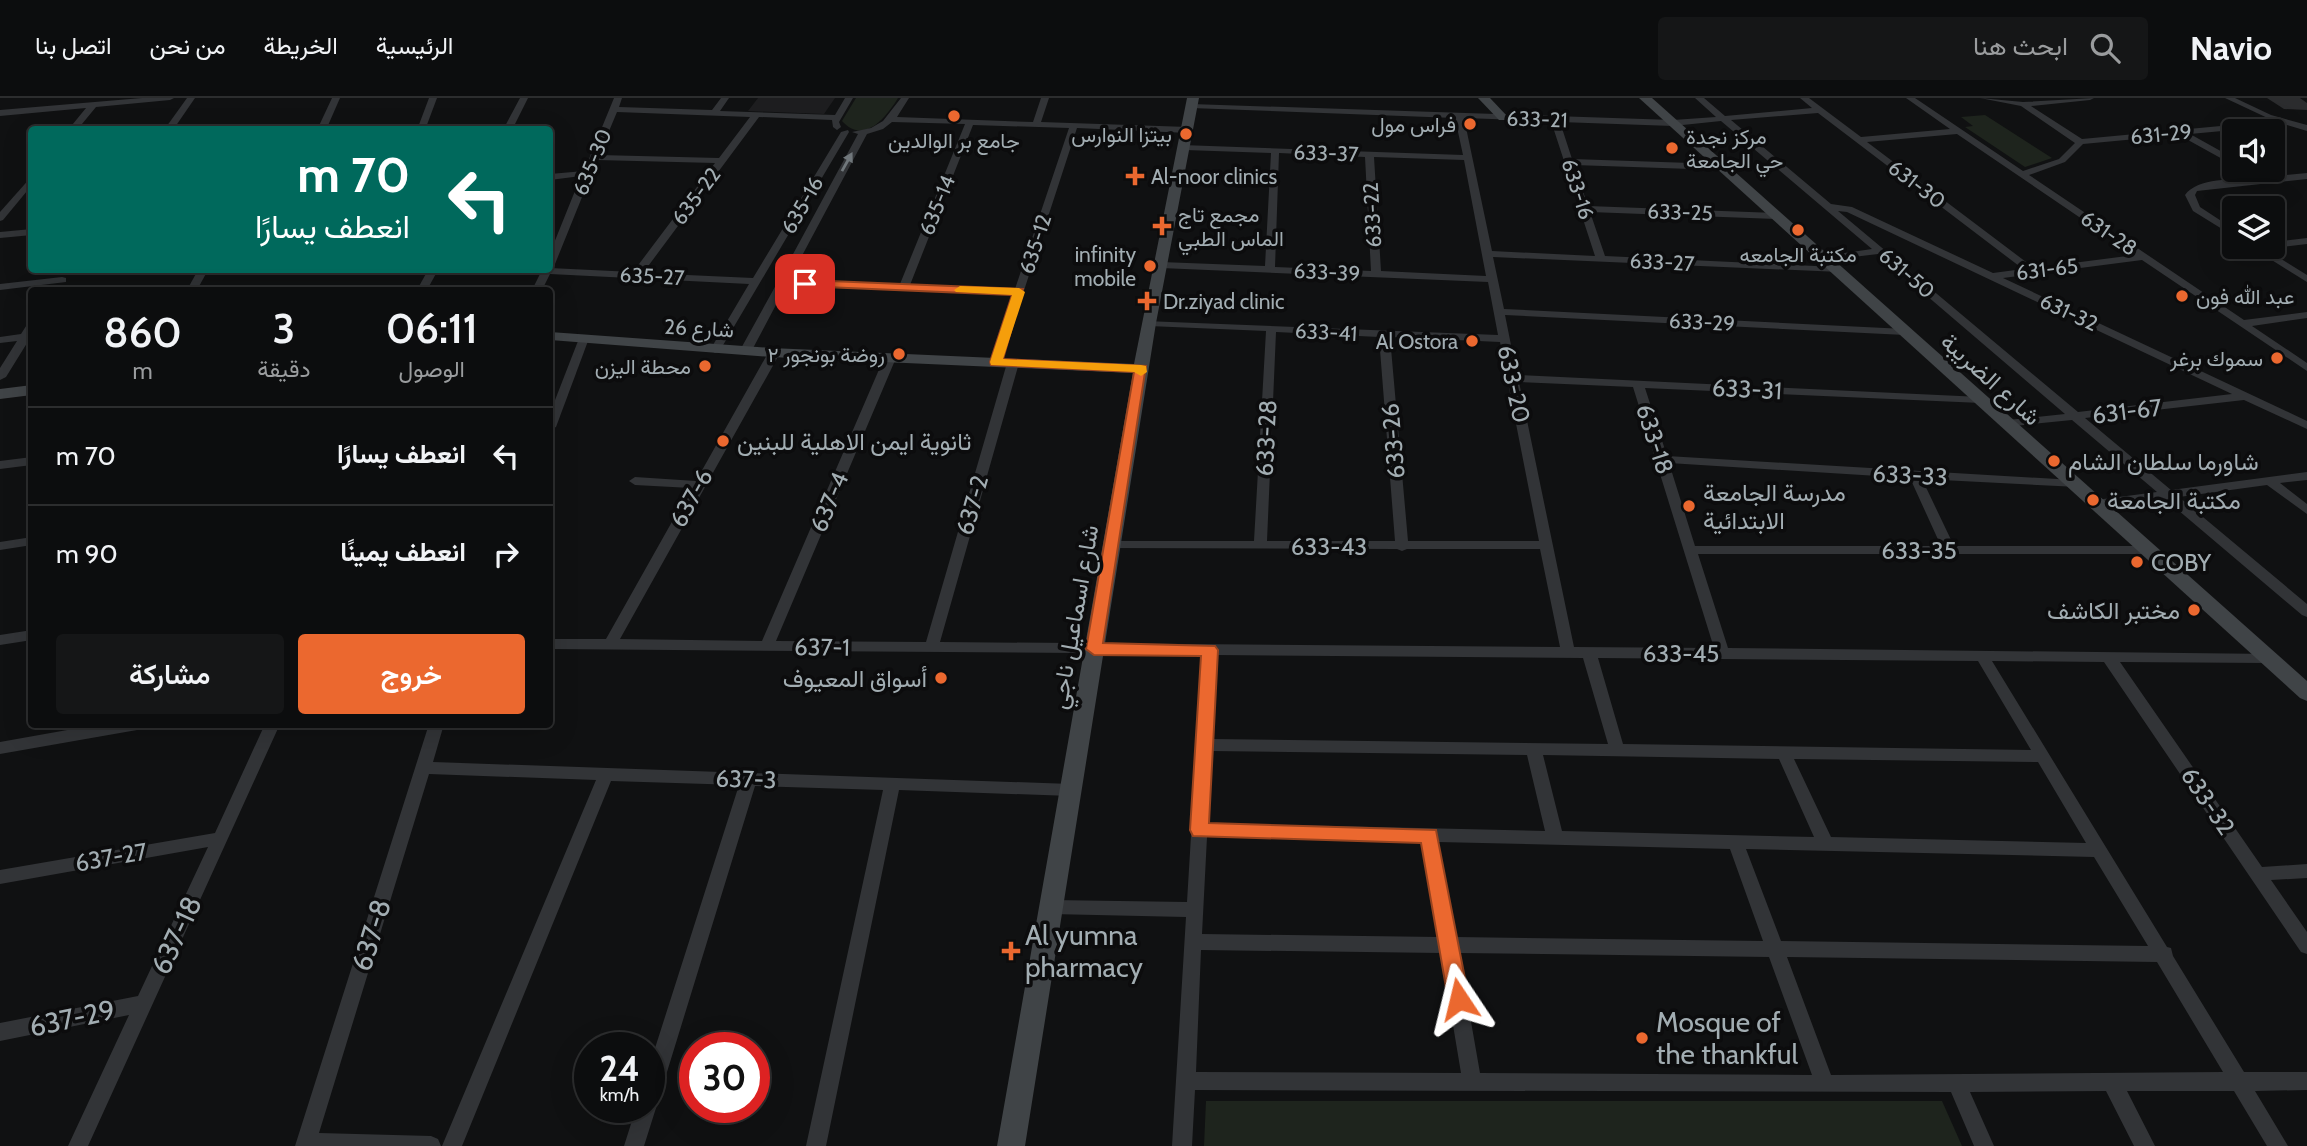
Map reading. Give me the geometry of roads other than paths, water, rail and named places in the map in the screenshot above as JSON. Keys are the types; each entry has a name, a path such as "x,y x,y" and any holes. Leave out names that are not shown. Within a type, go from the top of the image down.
{"street":[{"path":"0,113 170,98"},
{"path":"171,126 191,98"},
{"path":"323,126 336,98"},
{"path":"422,126 432,98"},
{"path":"509,126 524,98"},
{"name":"635-30","path":"553,256 618,98"},
{"path":"713,113 725,98"},
{"path":"849,98 837,118 838,128 845,132 864,132 884,126 892,119 905,98"},
{"path":"1036,125 1045,98"},
{"path":"1484,98 1503,118"},
{"name":"شارع الضريبة","path":"1645,98 2307,693"},
{"name":"631-50","path":"1699,98 2307,612"},
{"name":"631-30","path":"1804,98 2031,270"},
{"name":"631-28","path":"1910,98 2307,369"},
{"path":"1984,98 2023,104 2090,98"},
{"path":"2229,98 2276,119"},
{"name":"633-21","path":"1192,102 1673,124 1819,110"},
{"name":"شارع اسماعيل ناجي","path":"1011,1146 1141,369 1192,102"},
{"path":"75,126 93,104"},
{"path":"2021,174 2060,163 2074,153 2080,142 2023,104"},
{"path":"613,109 837,118"},
{"name":"635-22","path":"635,276 756,115"},
{"name":"633-20","path":"1459,115 1568,653"},
{"name":"633-37","path":"892,119 1074,126 1275,151 1468,158"},
{"name":"633-16","path":"1555,120 1601,259"},
{"name":"635-14","path":"904,288 970,122"},
{"path":"2285,123 2307,128"},
{"name":"635-12","path":"996,362 1074,126"},
{"name":"631-29","path":"2080,142 2222,128"},
{"path":"1858,140 1958,131"},
{"name":"635-16","path":"715,350 845,132"},
{"name":"635-16","path":"745,352 864,132"},
{"path":"2181,132 2222,156"},
{"path":"1269,270 1275,151"},
{"name":"633-22","path":"1369,155 1376,275"},
{"path":"594,157 722,161"},
{"path":"1569,162 1721,167"},
{"path":"553,177 587,173"},
{"path":"2285,178 2307,176"},
{"path":"2222,226 2196,209 2190,194 2194,189 2203,186 2244,182"},
{"path":"0,218 28,184"},
{"name":"631-32","path":"1829,207 1849,209 2307,425"},
{"name":"633-25","path":"1584,209 1776,216"},
{"path":"0,235 28,232"},
{"path":"2285,244 2307,241"},
{"name":"633-27","path":"1487,254 1830,264 1881,251"},
{"name":"631-65","path":"1992,276 2144,257"},
{"path":"2275,259 2307,279"},
{"name":"633-39","path":"1161,265 1492,279"},
{"name":"635-27","path":"553,268 635,276 757,281"},
{"path":"57,287 68,273"},
{"path":"0,287 62,280"},
{"path":"780,283 1019,292"},
{"name":"633-29","path":"1499,312 1905,332"},
{"path":"2241,324 2307,315"},
{"name":"633-41","path":"1149,323 1504,339"},
{"name":"633-28","path":"1260,546 1271,330"},
{"path":"0,377 28,331"},
{"name":"633-26","path":"1384,335 1402,547"},
{"name":"شارع 26","path":"553,336 583,341 745,352 1141,369"},
{"path":"0,340 23,338"},
{"path":"553,419 583,341"},
{"name":"637-6","path":"610,644 774,353"},
{"name":"637-4","path":"767,646 890,358"},
{"name":"637-2","path":"932,648 1013,363"},
{"name":"633-31","path":"1513,378 1981,400"},
{"name":"633-18","path":"1637,384 1723,654"},
{"path":"0,394 28,390"},
{"name":"631-67","path":"2008,424 2246,396"},
{"name":"633-33","path":"1661,459 2074,484"},
{"path":"0,465 28,462"},
{"path":"1915,476 1950,551"},
{"path":"2096,504 2307,476"},
{"path":"635,481 699,485"},
{"path":"2269,481 2307,510"},
{"path":"0,546 28,542"},
{"name":"633-43","path":"1111,545 1546,545"},
{"name":"633-35","path":"1690,550 2148,550"},
{"path":"0,640 28,636"},
{"name":"637-1","path":"553,644 1094,649"},
{"name":"633-45","path":"1094,649 2267,657"},
{"path":"1182,1146 1209,650"},
{"path":"1589,653 1617,749"},
{"path":"1982,656 2165,954 2278,1146"},
{"name":"633-32","path":"2108,656 2307,946"},
{"path":"0,748 115,728"},
{"name":"637-18","path":"78,1146 271,728"},
{"name":"637-8","path":"306,1144 436,728"},
{"path":"1204,745 2044,755"},
{"path":"1533,748 1555,838"},
{"path":"1783,751 1825,843"},
{"name":"637-3","path":"422,768 1071,789"},
{"path":"452,1146 606,774"},
{"path":"665,1047 749,779"},
{"path":"816,1146 892,784"},
{"path":"1199,830 2101,850"},
{"path":"1429,835 1472,1080"},
{"name":"637-27","path":"0,877 222,838"},
{"path":"1735,841 1825,1084"},
{"path":"2258,874 2307,871"},
{"path":"1051,907 1195,909"},
{"path":"1194,942 2165,954"},
{"name":"637-29","path":"0,1032 145,1003"},
{"path":"1187,1081 1472,1080 1825,1084 2307,1081"},
{"path":"1956,1083 1984,1146"},
{"path":"2112,1083 2145,1146"},
{"path":"634,1146 641,1123"},
{"path":"306,1144 431,1146"}],"place":[{"name":"جامع بر الوالدين","path":"954,116"},
{"name":"فراس مول","path":"1470,124"},
{"name":"بيتزا النوارس","path":"1186,134"},
{"name":"مركز نجدة حي الجامعة","path":"1672,148"},
{"name":"Al-noor clinics","path":"1135,176"},
{"name":"مجمع تاج الماس الطبي","path":"1162,226"},
{"name":"مكتبة الجامعه","path":"1798,230"},
{"name":"infinity mobile","path":"1150,266"},
{"name":"عبد الله فون","path":"2182,296"},
{"name":"Dr.ziyad clinic","path":"1147,301"},
{"name":"Al Ostora","path":"1472,341"},
{"name":"روضة بونجور ٢","path":"899,354"},
{"name":"سموك برغر","path":"2277,358"},
{"name":"محطة اليزن","path":"705,366"},
{"name":"ثانوية ايمن الاهلية للبنين","path":"723,441"},
{"name":"شاورما سلطان الشام","path":"2054,461"},
{"name":"مكتبة الجامعة","path":"2093,500"},
{"name":"مدرسة الجامعة الابتدائية","path":"1689,506"},
{"name":"COBY","path":"2137,562"},
{"name":"مختبر الكاشف","path":"2194,610"},
{"name":"أسواق المعيوف","path":"941,678"},
{"name":"Al yumna pharmacy","path":"1011,951"},
{"name":"Mosque of the thankful","path":"1642,1038"}]}
